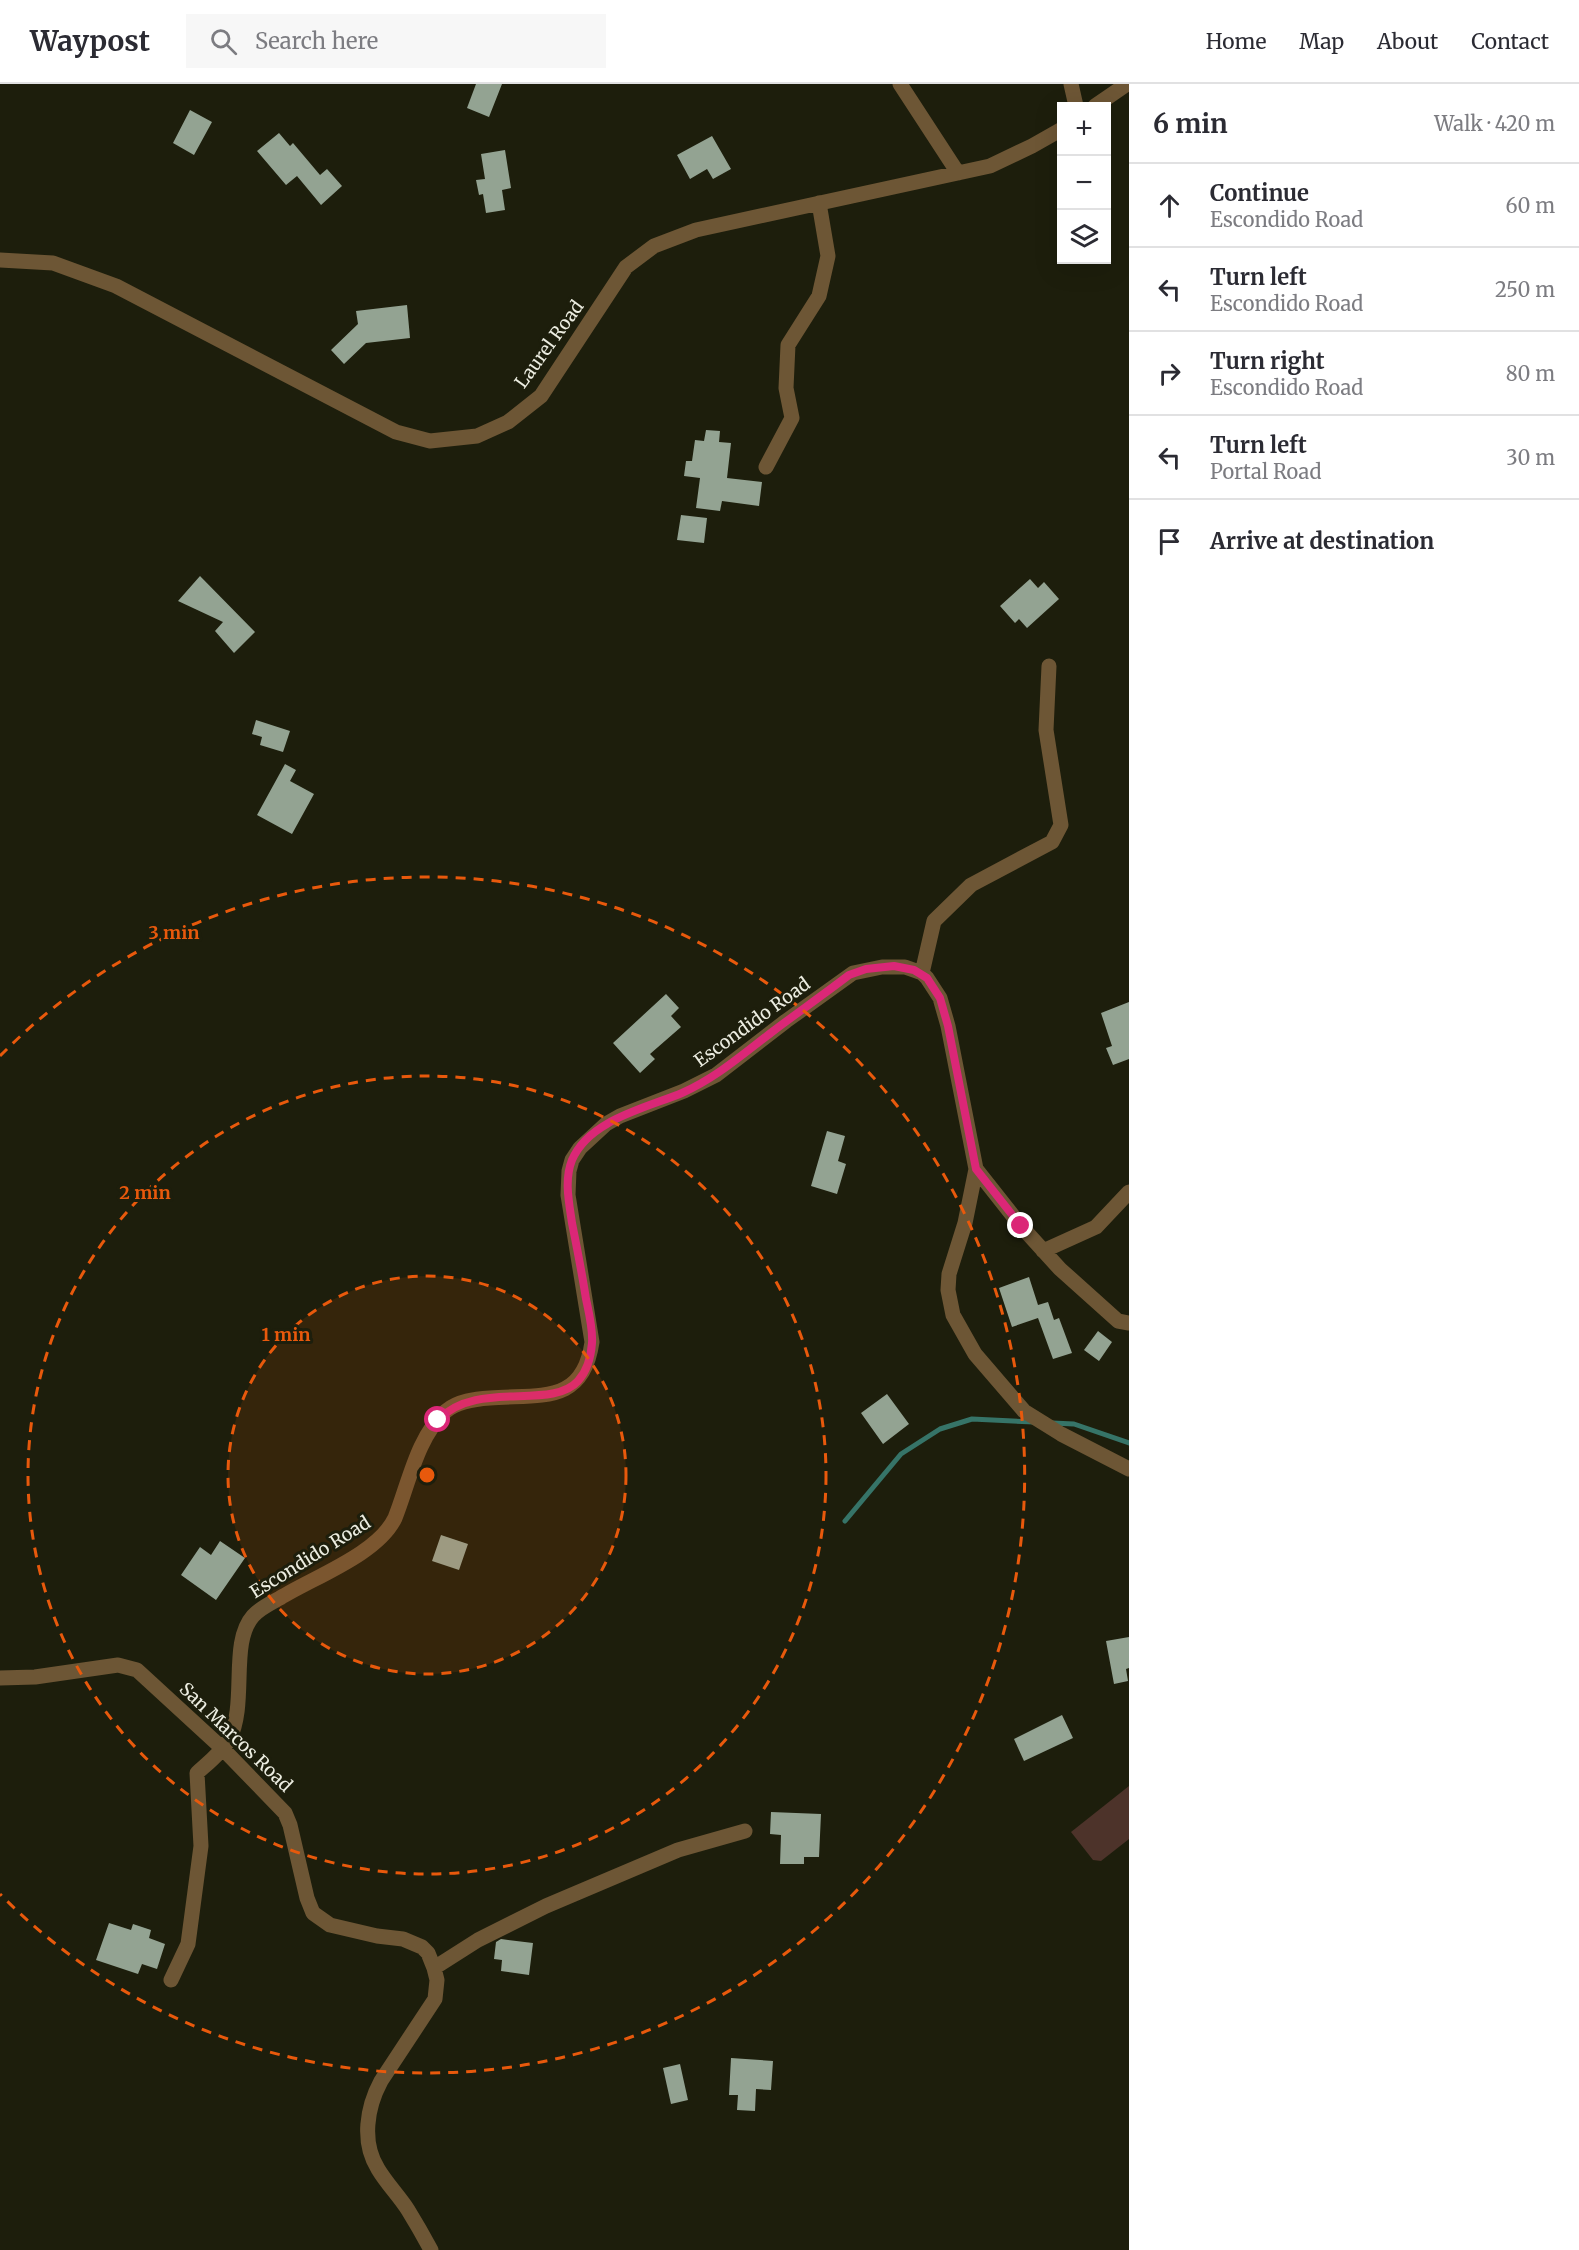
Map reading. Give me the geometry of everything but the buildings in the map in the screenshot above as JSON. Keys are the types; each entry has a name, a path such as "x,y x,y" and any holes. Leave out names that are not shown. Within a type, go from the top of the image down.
{"street":[{"path":"900,84 958,173"},
{"path":"1071,84 1075,102"},
{"path":"1101,102 1126,84"},
{"name":"Laurel Road","path":"0,260 53,263 116,286 396,432 430,441 477,436 508,422 541,396 626,267 654,246 696,230 990,166 1057,132"},
{"path":"766,467 792,418 786,388 788,345 819,296 828,256 819,203"},
{"path":"1049,666 1046,730 1061,825 1052,842 971,885 934,921 922,973 940,998 948,1026 976,1169 965,1223 949,1274 948,1290 953,1315 975,1354 1024,1411 1129,1469"},
{"name":"Escondido Road","path":"223,1749 235,1724 240,1694 242,1641 253,1616 265,1606 337,1567 380,1540 390,1529 423,1443 438,1420 457,1405 476,1399 562,1391 572,1386 584,1372 590,1355 591,1328 568,1183 572,1160 588,1138 613,1120 684,1092 716,1075 853,973 894,966 922,973"},
{"path":"976,1169 1060,1269 1118,1321 1129,1323"},
{"path":"1043,1251 1096,1227 1129,1192"},
{"name":"San Marcos Road","path":"0,1678 35,1677 118,1665 137,1670 223,1749 285,1813 290,1825 307,1898 314,1913 330,1925 377,1936 403,1939 429,1953 434,1968"},
{"path":"171,1980 188,1944 201,1846 197,1773 223,1749"},
{"path":"431,2250 408,2209 376,2168 370,2147 367,2121 373,2096 381,2081 435,1999 437,1980 434,1968 477,1940 546,1906 678,1850 745,1831"}],"shaded area":[{"path":"1129,1786 1129,1839 1101,1861 1093,1860 1071,1832"}],"waterway":[{"path":"845,1521 901,1454 940,1429 972,1419 1034,1422"},
{"path":"1052,1423 1074,1424 1129,1443"}],"route":[{"path":"438,1420 448,1410 467,1401 562,1391 579,1380 584,1372 590,1355 591,1328 568,1195 568,1183 572,1160 588,1138 620,1116 684,1092 716,1075 786,1021 857,971 894,966 914,970 927,978 940,998 948,1026 976,1169 1021,1226"}]}
